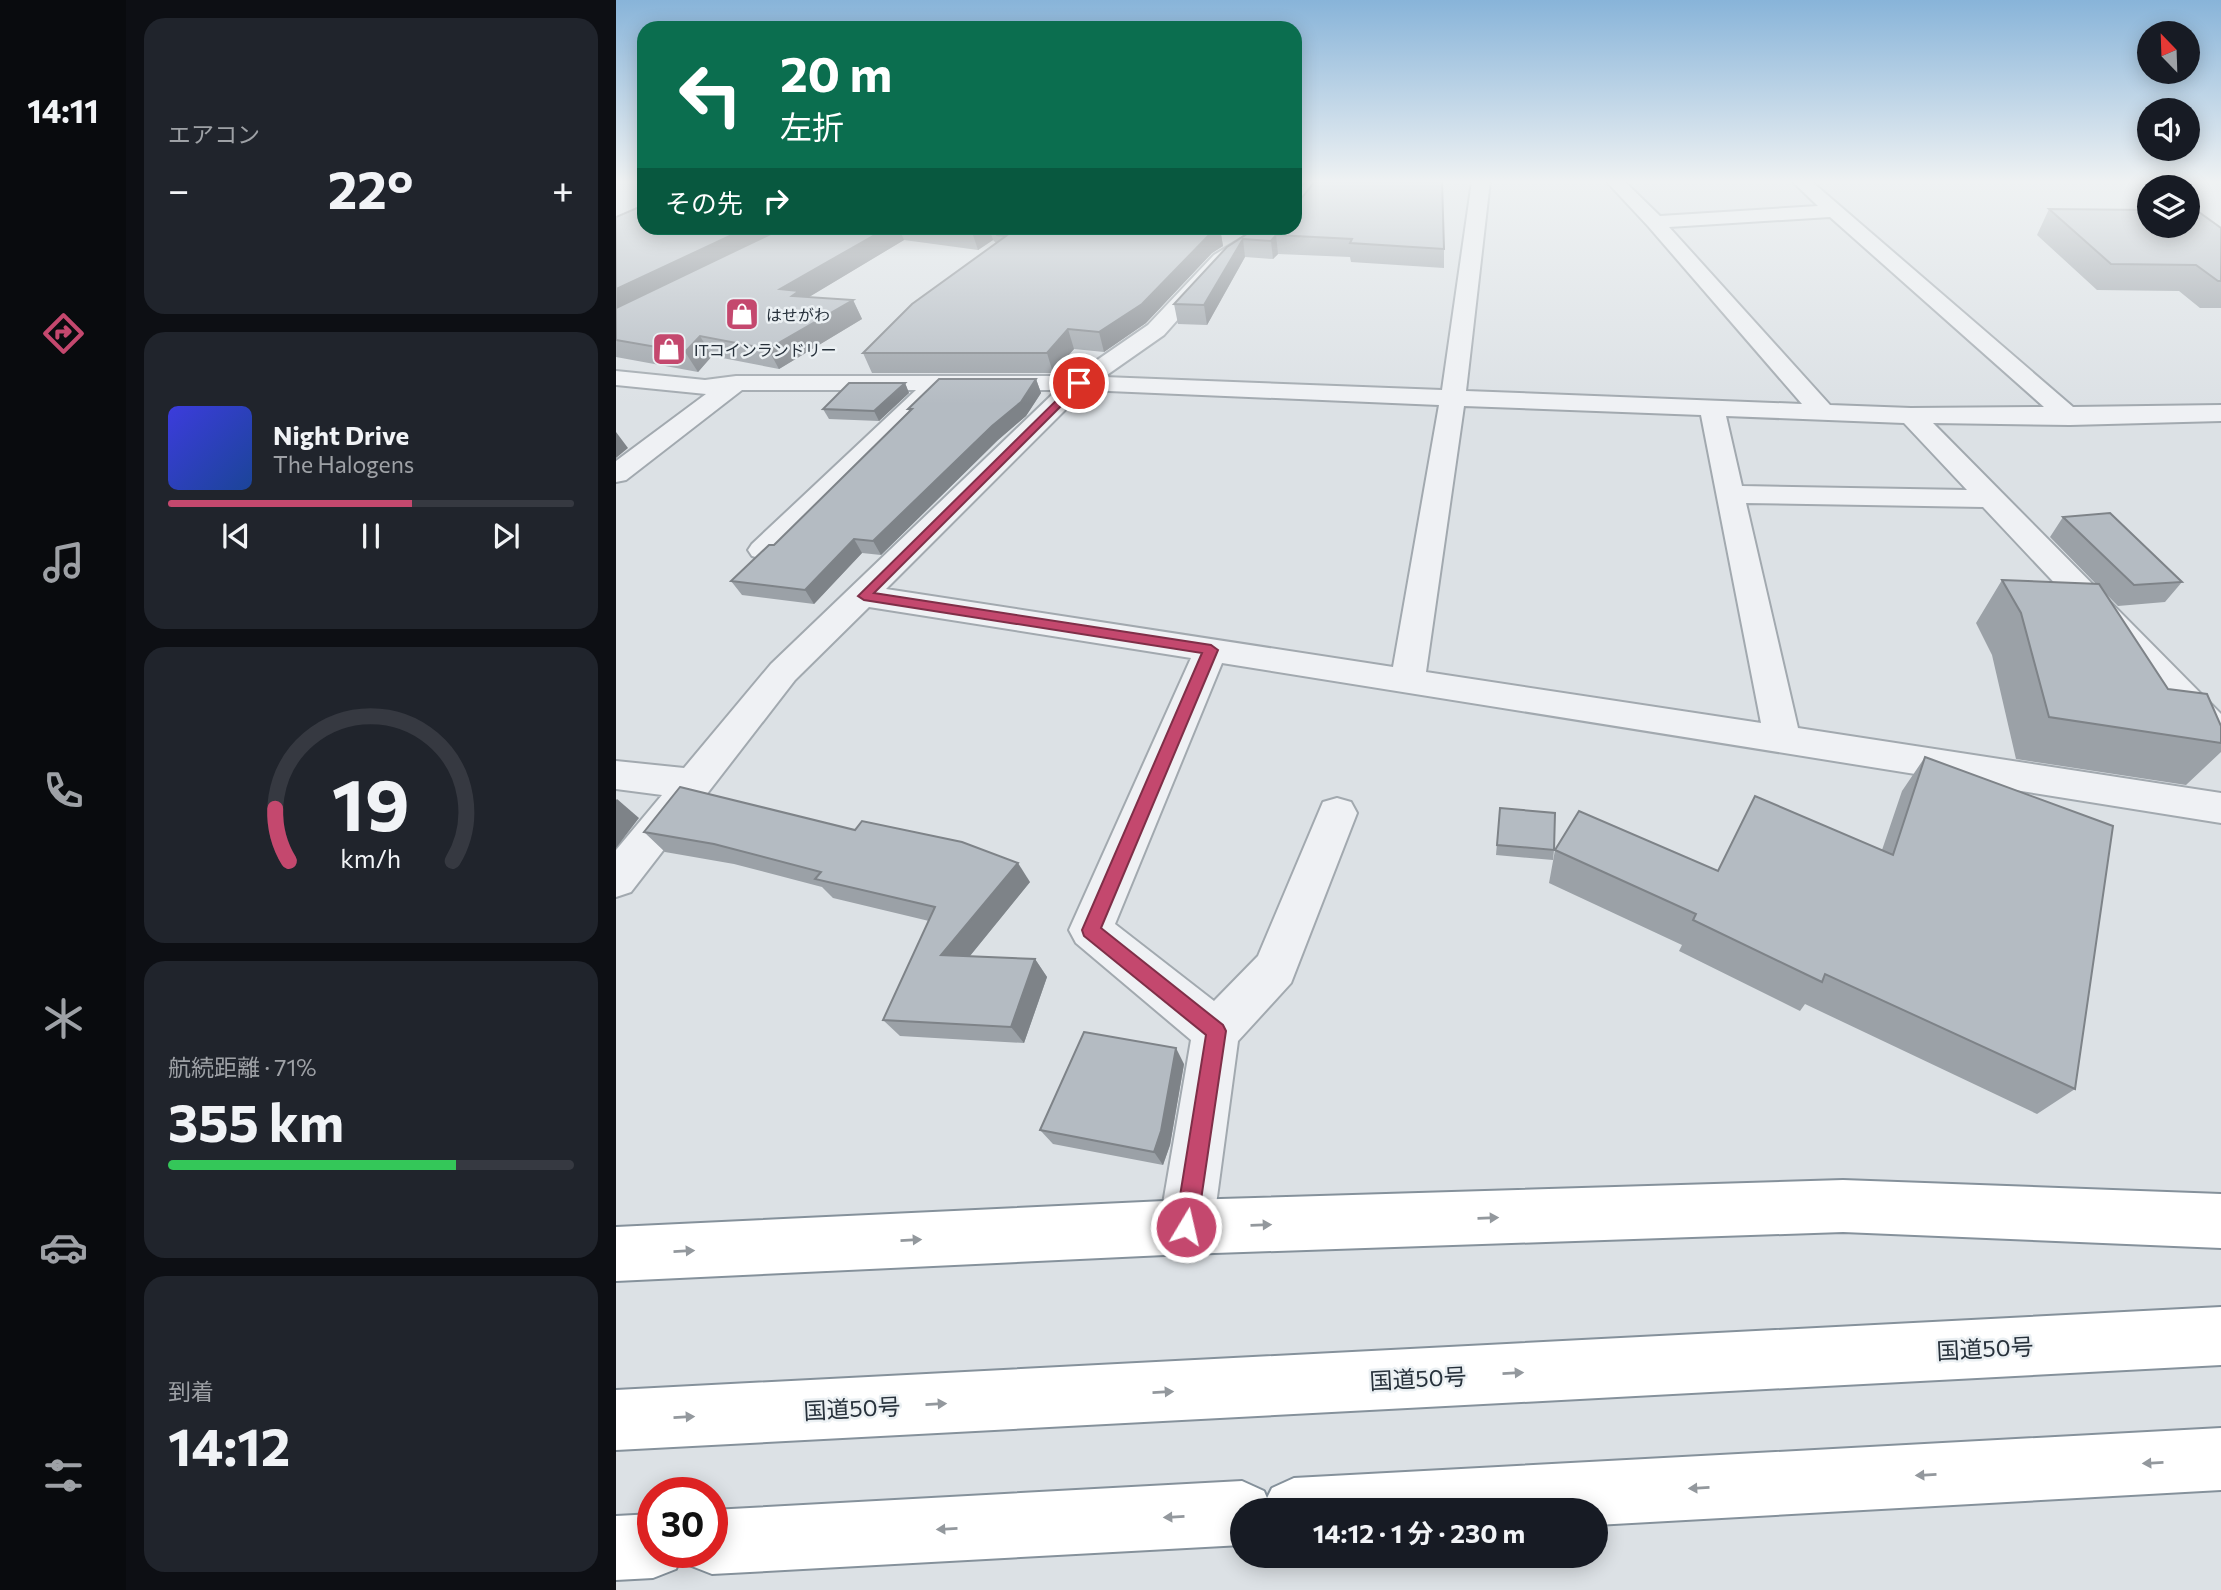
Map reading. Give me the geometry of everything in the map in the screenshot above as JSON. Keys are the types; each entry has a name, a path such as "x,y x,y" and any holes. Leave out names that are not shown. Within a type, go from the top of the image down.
{"highway":[{"path":"616,1254 1186,1227 1843,1206 2221,1221"},
{"name":"国道50号","path":"616,1420 2221,1336"},
{"path":"1512,1498 2221,1459"},
{"path":"728,1541 1230,1514"},
{"path":"616,1548 637,1547"}],"street":[{"path":"616,880 783,672 864,596 1079,383 1156,330 1227,255"},
{"path":"1408,680 1453,397 1471,255"},
{"path":"1684,255 1823,413"},
{"path":"1884,255 2070,416"},
{"path":"616,378 705,387 736,383 1079,383 1911,416 2221,413"},
{"path":"616,474 736,383"},
{"path":"763,550 938,383"},
{"path":"1712,408 1782,739"},
{"path":"1911,416 2221,737"},
{"path":"1730,494 1992,499"},
{"path":"864,596 2221,807"},
{"path":"1211,650 1091,930 1216,1031"},
{"path":"616,775 694,784"},
{"path":"1186,1227 1216,1031 1275,969 1337,813"}],"building":[{"path":"616,255 689,255 616,289"},
{"path":"726,255 839,255 780,289 799,291 792,296 853,300 768,349 700,336 685,352 616,340 616,308"},
{"path":"979,255 1189,255 1142,304 1099,332 1068,329 1047,353 863,353 912,304"},
{"path":"1219,255 1233,255 1204,305 1174,304"},
{"path":"2101,255 2221,255 2221,281 2196,265 2111,264"},
{"path":"939,379 1036,379 1021,402 992,426 873,541 854,539 805,590 731,581 769,545 774,545"},
{"path":"849,383 905,383 874,411 823,409"},
{"path":"2110,513 2182,582 2134,585 2063,517"},
{"path":"2002,580 2099,584 2168,689 2207,694 2221,726 2221,743 2049,717 2021,613"},
{"path":"1925,757 2113,826 2075,1089 1825,974 1822,982 1693,920 1696,914 1555,850 1579,811 1718,871 1755,796 1893,855"},
{"path":"680,787 855,830 862,821 962,842 1018,863 941,955 1035,959 1011,1027 883,1020 935,907 815,879 821,872 714,844 644,832"},
{"path":"1500,808 1555,813 1554,850 1497,845"},
{"path":"1084,1032 1176,1048 1161,1131 1154,1152 1040,1130"}],"place":[{"name":"はせがわ","path":"742,314"},
{"name":"ITコインランドリー","path":"669,349"}],"route":[{"path":"1079,383 864,596 1211,650 1091,930 1216,1031 1186,1227"}]}
